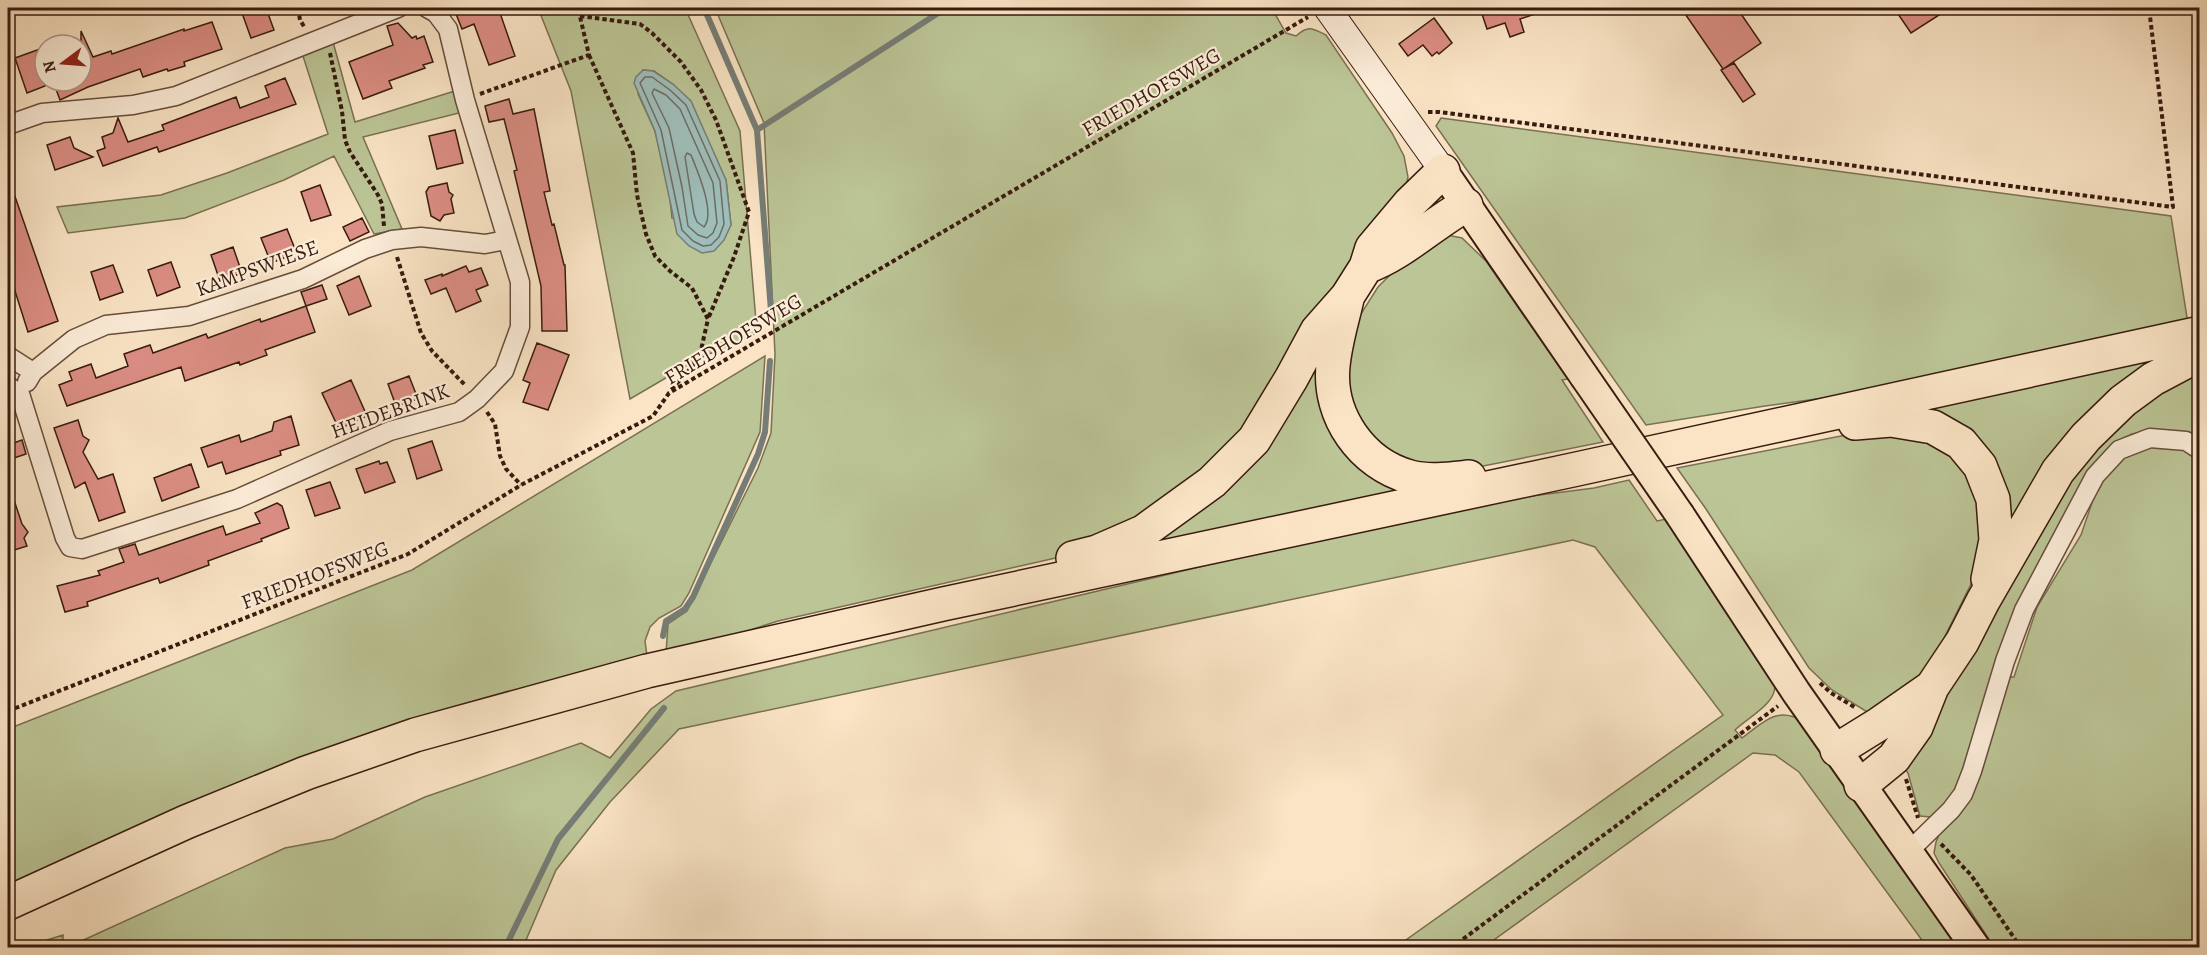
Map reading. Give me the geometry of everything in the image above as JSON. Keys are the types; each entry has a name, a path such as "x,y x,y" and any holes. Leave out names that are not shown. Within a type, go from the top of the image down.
{"highway":[{"path":"943,604 974,583 1097,552 1143,532 1212,482 1254,440 1292,379 1317,331 1347,297 1366,267 1372,248 1409,204 1443,171"},
{"path":"1366,267 1386,260 1430,227 1466,205"},
{"path":"1347,297 1333,367 1333,388 1337,408 1345,425 1358,444 1374,459 1389,470 1412,478 1437,480 1577,470"},
{"path":"8,903 186,822 306,772 415,735 647,671 943,604 1577,470 2199,333"},
{"path":"1861,785 1894,758 1916,727 1932,687 1962,642 2058,471 2086,437 2130,395 2153,379 2199,354"},
{"path":"1737,433 1891,420 1933,426 1961,443 1980,466 1993,500 1996,540 1983,602"},
{"path":"1838,750 1932,687"}],"main road":[{"path":"1320,10 1443,171 1680,515 1796,692 1976,948"}],"street":[{"path":"8,125 42,113 133,105 176,96 398,8"},
{"name":"HEIDEBRINK","path":"33,372 14,390 65,538 70,547 82,549 237,499 390,431 459,412 477,399 504,371 520,327 520,282 465,100 448,30 436,12 427,8"},
{"name":"KAMPSWIESE","path":"33,372 74,339 106,325 189,316 303,279 365,249 392,240 421,237 485,244 506,240"},
{"path":"8,356 33,372"},
{"path":"1909,851 1951,810 1963,794 2005,661 2024,610 2095,476 2120,450 2150,438 2186,441 2199,450"}],"path":[{"path":"578,8 589,55 633,153 639,205 646,234 655,256 692,288 708,319"},
{"path":"1406,123 1421,113 1439,112 2173,207 2148,8"},
{"name":"FRIEDHOFSWEG","path":"8,711 408,554 522,485 653,416 669,393 1320,10"},
{"path":"580,16 640,24 681,62 701,90 716,120 749,212 708,319 699,359 669,393"},
{"path":"322,38 329,48 335,74 345,140 382,204 384,226 392,240 421,333 432,351 477,399 495,424 500,456 506,470 522,485"},
{"path":"465,100 589,55"},
{"path":"1450,948 1796,692"}],"green space":[{"path":"538,8 685,8 740,131 757,333 698,359 630,399 571,91","holes":["643,70 654,71 674,85 726,180 731,225 672,218 669,190 655,131 638,94"]},
{"path":"715,8 1277,8 1274,12 1286,33 1296,36 1310,29 1326,35 1392,133 1404,156 1408,177 1405,192 1266,408 1191,490 1073,554 778,621 691,649 666,653 668,624 687,611 758,468 771,433 775,354 764,123"},
{"path":"333,42 355,122 458,90 463,112 363,137 402,229 374,234 334,156 284,180 185,218 68,233 57,207 161,195 227,173 328,134 302,53"},
{"path":"1441,118 2171,216 2188,324 1903,387 1646,425 1436,126"},
{"path":"1447,235 1462,238 1486,261 1568,379 1562,380 1603,442 1448,473 1406,467 1348,417 1344,348 1357,320 1378,287 1404,261"},
{"path":"1316,350 1323,383 1415,490 1141,551"},
{"path":"2153,354 2158,367 1998,566 1994,475 1892,411"},
{"path":"765,356 760,432 689,593 681,606 659,618 650,627 645,641 647,656 8,891 8,729 412,570"},
{"path":"2199,362 2199,443 2151,430 2132,434 2117,441 2073,501 1960,793 1931,817 1920,816 1908,773 1901,763 2099,435"},
{"path":"1877,429 1946,442 1986,501 1974,578 1938,650 1916,681 1872,715 1832,690 1809,668 1677,468"},
{"path":"2146,446 2188,449 2200,458 2199,947 1994,947 1939,863 1934,853 1936,842 2005,677 2014,677 2037,607 2081,535 2096,491 2112,466 2127,452"},
{"path":"1629,480 1657,521 1666,519 1774,680 1775,688 1768,702 1735,730 1742,738 1764,722 1778,716 1785,715 1803,721 1964,947 1927,947 1799,772 1775,755 1753,753 1484,947 1396,947 1723,715 1595,547 1573,540 679,729 610,802 556,870 523,947 66,948 285,848 333,839 425,797 581,743 610,758 651,709 676,691 1393,521 1485,502 1594,488"},
{"path":"63,935 63,947 24,947"}],"water":[{"path":"643,70 653,71 674,85 691,101 726,180 731,225 724,240 714,251 702,253 689,246 677,234 655,131 634,83"}],"building":[{"path":"257,8 266,8 274,30 251,38 242,13"},
{"path":"468,8 512,8 500,13 515,56 489,65 474,24 462,29 456,14"},
{"path":"1480,8 1544,8 1544,11 1520,19 1524,32 1510,37 1505,23 1487,29"},
{"path":"1681,8 1737,8 1761,43 1723,69"},
{"path":"1894,8 1950,8 1911,33"},
{"path":"1434,18 1452,43 1439,54 1437,52 1432,56 1423,45 1408,56 1399,44"},
{"path":"212,22 222,49 184,62 185,66 168,71 167,69 143,77 140,69 93,85 93,57 111,51 112,54 184,29 184,31"},
{"path":"398,23 412,38 416,36 417,39 424,36 433,62 423,65 425,68 389,81 392,88 363,99 349,62 393,45 387,26"},
{"path":"33,52 33,91 27,93 15,58"},
{"path":"1734,63 1755,94 1743,102 1721,70"},
{"path":"285,78 296,104 159,152 157,147 103,166 97,151 105,148 102,137 113,133 118,118 128,142 164,130 162,125 236,97 240,108 269,97 265,86"},
{"path":"57,93 75,93 60,100"},
{"path":"509,99 513,114 534,109 550,191 544,192 565,265 567,331 542,331 541,286 514,171 517,170 504,119 489,122 485,106"},
{"path":"455,130 463,163 437,169 429,136"},
{"path":"70,137 74,148 93,157 55,170 47,145"},
{"path":"10,182 58,321 28,332 8,269 8,183"},
{"path":"447,183 449,192 453,195 451,199 454,213 444,215 440,221 431,216 426,192 429,187"},
{"path":"320,185 331,215 311,221 301,192"},
{"path":"362,218 369,232 350,241 343,227"},
{"path":"287,229 295,249 292,255 271,263 261,238"},
{"path":"233,247 242,273 220,281 211,255"},
{"path":"171,262 180,287 157,296 148,270"},
{"path":"113,265 123,292 100,300 91,272"},
{"path":"466,266 469,272 481,268 488,285 476,290 481,301 456,312 446,288 431,294 425,280"},
{"path":"359,276 371,306 349,315 337,286"},
{"path":"322,285 327,299 306,306 301,292"},
{"path":"306,306 315,332 265,350 267,355 240,365 239,362 185,381 181,367 67,406 59,385 72,380 69,372 91,364 96,378 128,366 124,354 150,345 153,353 206,334 208,338 260,319 261,322"},
{"path":"537,343 569,355 548,410 523,402 530,383 523,380"},
{"path":"409,376 418,399 396,406 388,384"},
{"path":"351,380 367,416 339,429 322,393"},
{"path":"291,416 299,445 280,451 281,455 226,474 222,462 208,467 201,448 239,435 241,442 272,431 274,422"},
{"path":"78,420 83,436 89,440 83,452 98,479 113,474 125,512 99,521 85,482 75,488 54,428"},
{"path":"22,440 26,454 11,459 8,445"},
{"path":"432,441 442,470 417,479 408,449"},
{"path":"379,461 380,464 387,462 395,482 365,493 356,469"},
{"path":"191,464 199,487 162,501 154,478"},
{"path":"330,482 340,508 315,516 306,490"},
{"path":"10,488 22,524 28,532 24,538 27,546 8,552 8,489"},
{"path":"277,503 282,506 289,528 261,539 262,541 208,561 209,565 160,583 158,578 87,602 88,606 65,612 57,586 100,575 98,571 124,562 119,549 135,544 139,555 223,526 226,535 260,523 255,513"}],"waterway":[{"path":"704,8 757,130 771,311"},
{"path":"757,130 946,8"},
{"path":"663,636 666,621 685,609 693,597 758,454 765,432 770,361"},
{"path":"505,948 558,839 664,708"}]}
